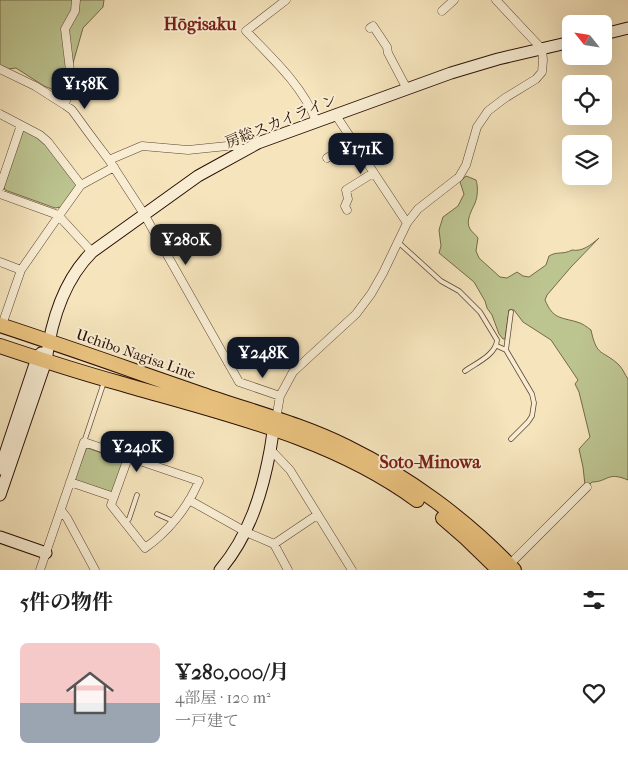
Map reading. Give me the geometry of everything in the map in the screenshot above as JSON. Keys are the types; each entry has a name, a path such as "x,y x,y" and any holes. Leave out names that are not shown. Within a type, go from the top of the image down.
{"highway":[{"name":"Uchibo Nagisa Line","path":"1,325 274,424"},
{"name":"Uchibo Nagisa Line","path":"0,346 119,383 274,424 346,446 386,468 471,528 507,568"}],"main road":[{"path":"612,32 628,28"},
{"name":"房総スカイライン","path":"41,360 60,304 69,282 79,265 92,252 198,176 275,136 335,114 478,65 562,44"},
{"path":"0,469 41,360"},
{"path":"0,495 41,360"},
{"path":"220,570 232,556 246,532 257,505 274,424"},
{"path":"0,537 46,553"}],"street":[{"path":"65,105 71,79 65,29 74,11 76,0"},
{"path":"286,0 246,31 281,68 311,107 316,121"},
{"path":"442,11 454,0"},
{"path":"274,424 280,396 293,372 356,314 375,287 407,223 418,209 460,177 466,165 477,127 488,111 536,79 542,72 544,60 542,49 496,0"},
{"path":"370,28 373,26 387,47 388,53 407,89"},
{"path":"0,69 35,86 72,110 112,163 144,214 238,382 280,396"},
{"path":"0,114 40,135 48,142 81,185"},
{"path":"335,114 407,223"},
{"path":"0,187 21,125"},
{"path":"326,158 353,143"},
{"path":"1,325 21,270 81,185 112,163 142,146 188,150 236,146 245,150"},
{"path":"347,210 345,206 348,199 346,190 373,173"},
{"path":"0,194 59,216 92,252"},
{"path":"0,262 21,270"},
{"path":"228,363 238,358 253,356"},
{"path":"40,570 84,442 199,482 190,500 174,521 145,548 125,522 112,504 129,459"},
{"path":"270,449 290,470 352,570"},
{"path":"70,482 114,497"},
{"path":"507,568 587,487"},
{"path":"190,500 246,532 274,544 288,570"},
{"path":"61,510 95,570"},
{"path":"274,544 317,515"}],"lane":[{"path":"398,242 441,281 459,291 480,312 497,340 497,346 494,351 465,371"},
{"path":"506,350 511,312"},
{"path":"497,346 506,350 532,394 534,403 532,416 511,440"},
{"path":"84,442 103,385"},
{"path":"129,459 139,434"},
{"path":"144,463 151,444"},
{"path":"125,522 129,519 137,495"},
{"path":"157,514 174,521"}],"green space":[{"path":"0,0 104,0 103,7 83,28 73,63 59,92 44,86 16,68 0,70"},
{"path":"25,130 43,141 77,185 61,207 55,208 5,190 4,187 22,132"},
{"path":"466,176 476,180 477,185 477,197 468,223 470,229 478,238 476,251 479,258 500,277 507,278 517,272 529,277 546,265 549,256 583,249 599,238 571,267 547,295 545,300 554,314 581,323 591,330 598,349 622,368 628,379 628,480 612,477 585,485 579,449 590,437 579,392 575,384 578,380 551,340 523,322 514,310 509,310 505,339 503,339 474,282 439,253 441,246 439,230 443,217 458,206 464,194 460,182"},
{"path":"88,448 120,460 123,464 112,494 74,480"}],"district":[{"name":"Hōgisaku","path":"200,24"},
{"name":"Soto-Minowa","path":"430,462"}]}
